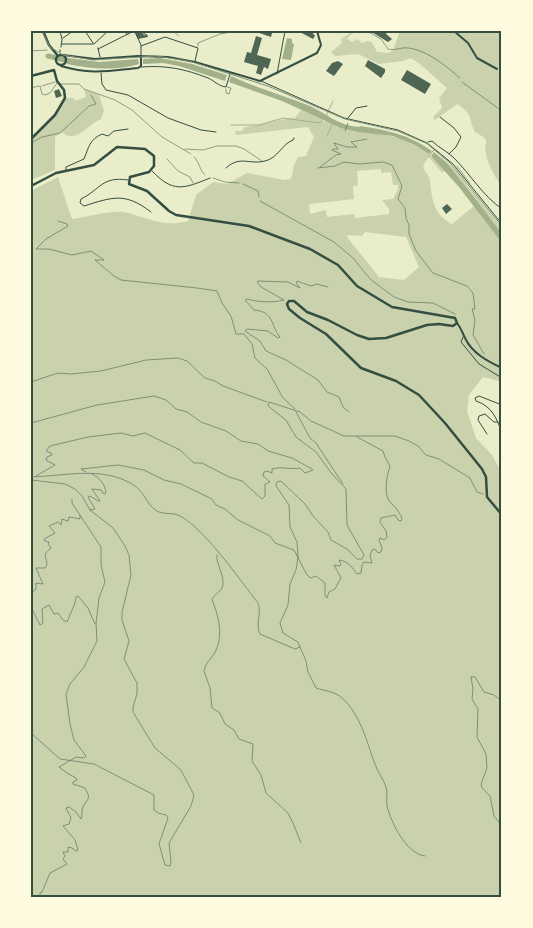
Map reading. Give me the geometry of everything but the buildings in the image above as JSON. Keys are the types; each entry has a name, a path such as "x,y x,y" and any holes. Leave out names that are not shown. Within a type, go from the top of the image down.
{"main road":[{"path":"41,31 50,46 64,56 100,59 164,56 195,62 230,74 261,81 317,53 321,43 317,31"},
{"path":"454,31 468,43 476,57 497,69"},
{"path":"59,54 56,61 59,66 84,72 101,72 140,66 141,57"},
{"path":"31,76 54,70 64,63 64,56"},
{"path":"31,139 52,118 62,104 65,93 58,82 54,70"},
{"path":"31,185 66,170 94,165 113,149 121,146 151,152 155,161 152,170 131,176 129,180 131,185 146,190 169,211 176,215 249,226 300,244 336,263 357,286 392,307 454,317 470,346 481,357 502,368"},
{"path":"457,323 453,326 430,325 389,338 369,339 307,312 293,301 287,303 289,309 328,336 358,366 370,373 399,383 422,398 482,469 486,477 486,494 502,515"}],"street":[{"path":"33,31 41,31"},
{"path":"60,31 61,47"},
{"path":"62,39 73,31"},
{"path":"86,31 95,44"},
{"path":"62,44 95,44 108,31"},
{"path":"124,31 129,35"},
{"path":"100,59 98,49 134,31 141,45 141,57"},
{"path":"141,31 145,34"},
{"path":"277,74 285,31"},
{"path":"141,45 165,37 198,48 195,62"},
{"path":"140,66 161,66 185,70 212,80 218,86 226,86 230,74"},
{"path":"101,72 102,85 106,90 128,95 164,117 201,130 216,132"},
{"path":"261,81 347,119 398,130 427,143 453,164 502,224"},
{"path":"347,119 356,108 367,106"},
{"path":"440,117 462,137 449,154"},
{"path":"66,170 66,167 84,159 88,145 100,134 108,136 114,131 128,129"},
{"path":"226,168 238,161 263,162 277,155 286,143 293,141 294,138"},
{"path":"427,143 432,141 449,154 486,196 502,209"},
{"path":"152,170 164,182 173,187 187,187 210,178"},
{"path":"129,180 113,179 106,181 81,199 80,204 84,206 105,198 123,198 136,202 151,212"},
{"path":"464,337 461,339 461,342 475,360 502,378"},
{"path":"502,404 479,396 475,398 476,401 491,411 497,418 502,433"},
{"path":"487,434 478,420 479,415 485,414 494,422 499,422"}],"lane":[{"path":"198,48 198,43 209,38 222,33 236,31"},
{"path":"367,31 380,39 389,50 407,48 424,52 460,78"},
{"path":"40,86 43,94 46,95 58,82"},
{"path":"31,88 58,82 79,84 84,89 133,110 162,137 191,154"},
{"path":"183,149 209,149 218,145 238,147 263,162"},
{"path":"430,156 434,150"},
{"path":"167,159 178,171 190,177 194,184"},
{"path":"243,184 258,191 259,197"}],"path":[{"path":"31,51 49,50"},
{"path":"460,78 502,111"},
{"path":"31,143 42,137 60,133 87,107 97,104 90,95"},
{"path":"345,131 348,123"},
{"path":"367,139 351,142 357,147 347,147 334,143 338,149 333,149 332,151 342,154 336,155 318,168 336,166 344,162 359,164 383,162 392,165 402,186 398,199 406,208 409,234 416,251 433,273 465,284 473,293 475,308 472,308 472,312 475,320 473,335 485,357"},
{"path":"191,154 198,161 202,172 207,176 208,174"},
{"path":"214,179 243,184"},
{"path":"259,197 262,202 276,208 297,222 318,231 338,245 355,260 370,279 394,297 408,302 433,303 458,316"},
{"path":"58,221 68,226 46,239 36,249 48,249 72,255 91,251 104,260 95,260 121,280 218,292 222,303 231,316 236,334 244,334 252,344 255,358 267,369 283,398 288,400 296,410 310,438 316,443 344,486 348,493 347,525 364,555 360,560 331,540 328,532 305,504 281,481 277,482 276,486 289,505 290,527 297,542 298,557 296,570 290,584 288,605 280,623 283,633 298,642 306,661 308,672 316,688 328,690 341,698 356,715 386,788 388,808 399,834 406,845 419,855 425,856"},
{"path":"328,287 318,284 311,286 297,281 296,283 300,288 288,282 258,281 261,287 284,301 265,300 257,303 245,300 254,310 268,315 274,324 275,332 280,337 278,338 267,330 247,329 245,331 260,341 266,351 286,360 315,378 327,392 339,397 343,407 349,412"},
{"path":"31,382 58,373 71,374 101,371 146,360 178,358 187,361 205,378 268,403 272,402 296,410 311,421 344,436 395,436 409,441 418,446 426,455 442,460 468,476 477,492 486,494"},
{"path":"31,423 97,405 154,396 166,400 176,409 188,412 201,422 226,431 241,441 260,445 268,451 298,461 313,470 305,473 300,468 273,468 272,473 265,471 263,476 270,482 265,484 264,499 260,499 242,481 229,477 202,463 194,463 180,450 157,438 146,433 133,436 121,433 88,437 50,446 46,450 52,455 47,457 46,460 55,466 31,477"},
{"path":"268,403 268,406 286,420 296,437 316,452 332,474 344,486"},
{"path":"90,510 95,508 89,496 98,501 100,500 91,489 106,493 104,484 98,478 82,469 118,465 144,470 164,480 181,484 212,499 216,505 225,509 238,520 270,536 276,543 294,550 307,575 311,578 316,576 325,583 325,596 327,598 329,592 335,589 341,578 334,564 340,566 339,560 343,561 352,566 357,574 361,573 364,562 372,563 370,556 372,550 375,549 378,553 382,550 379,540 380,538 385,539 387,536 380,522 381,518 394,515 398,520 402,520 400,513 388,498 387,475 390,466 383,451 356,436"},
{"path":"34,476 74,473 118,478 130,482 142,491 154,508 162,513 174,514 182,518 204,535 258,603 260,611 257,626 260,634 295,649 300,647"},
{"path":"31,480 71,486 82,496 90,510 113,528 129,555 131,578 126,592 122,616 129,641 124,659 137,684 133,712 155,748 181,770 194,796 191,806 169,843 170,866 165,865 160,844 168,818 166,815 154,810 154,795 94,764 58,758 31,733"},
{"path":"40,897 40,893 50,873 67,865 63,859 65,856 62,852 68,852 68,847 76,851 78,850 76,840 64,826 69,824 71,818 66,809 68,807 72,809 80,819 83,807 88,801 88,795 85,787 72,784 77,780 76,778 60,768 60,765 76,757 84,758 86,756 74,740 69,723 66,694 70,684 84,668 97,641 96,623 99,598 106,584 101,565 102,550 72,503 72,499"},
{"path":"31,593 36,589 36,583 41,585 43,583 36,568 44,568 47,565 45,555 46,551 51,548 48,544 49,542 44,539 55,533 49,526 58,522 62,524 62,519 68,521 69,517 80,519 79,514"},
{"path":"218,553 216,559 223,584 212,602 216,607 220,620 219,637 214,653 204,671 210,688 212,708 220,713 225,724 234,730 239,739 253,744 252,761 262,776 266,793 288,813 301,843"},
{"path":"31,607 40,625 43,623 42,609 49,605 54,614 58,612 63,620 67,622 78,596 88,608 94,623 96,623"},
{"path":"502,701 494,695 484,692 475,677 472,677 474,689 471,698 478,706 479,715 477,737 486,754 487,768 481,784 482,788 490,796 494,816 502,826"}],"shaded area":[{"path":"353,31 347,39 352,42 357,39 362,43 372,42 377,52 389,53 393,50 400,31 502,31 502,186 488,162 485,149 486,140 475,132 466,110 457,104 435,120 433,117 442,108 439,98 447,88 420,64 411,58 379,64 358,54 335,56 331,52 342,43 341,39"},
{"path":"287,38 292,39 294,44 291,60 282,59"},
{"path":"68,58 99,62 138,59 139,64 122,68 94,68 67,64"},
{"path":"160,58 192,64 227,75 225,81 179,66 163,63 143,64 143,59"},
{"path":"231,76 310,106 345,124 380,129 398,134 424,145 432,151 429,154 415,145 393,136 341,128 282,101 229,82"},
{"path":"84,89 99,95 104,111 101,119 77,135 67,135 62,132 55,137 55,170 31,180 31,139 50,121 65,98 74,98 75,101 86,97"},
{"path":"301,110 323,119 322,121 324,122 325,120 342,128 395,137 420,148 433,157 445,170 442,173 429,157 424,165 424,170 429,177 435,206 441,216 452,224 474,206 502,243 502,382 483,377 469,395 467,411 476,438 492,455 502,473 502,897 31,897 31,191 58,177 72,219 123,212 163,223 188,221 196,195 213,182 227,184 247,173 284,180 291,179 298,157 306,156 314,137 308,127 236,135 235,131 242,131 245,127 295,118","holes":["381,169 381,173 391,172 393,185 398,185 393,199 382,200 389,209 389,214 355,218 354,214 327,217 326,210 310,214 309,204 354,199 353,186 358,186 357,171","365,232 406,237 419,267 404,280 379,277 347,237 348,235 362,236"]},
{"path":"435,151 453,168 502,227 502,234 448,164"},
{"path":"434,152 448,164 502,234 502,243 459,187 431,156"}],"waterway":[{"path":"173,31 179,36"},
{"path":"239,32 243,31"},
{"path":"48,56 73,62"},
{"path":"326,116 333,101"},
{"path":"231,125 259,125 283,118 320,123 324,119"},
{"path":"327,136 333,123"},
{"path":"457,166 470,183"}],"railway":[{"path":"42,31 50,47 63,55 93,60 156,56 189,61 268,86 345,119 398,131 428,144"},
{"path":"424,141 450,163 502,226"}]}
